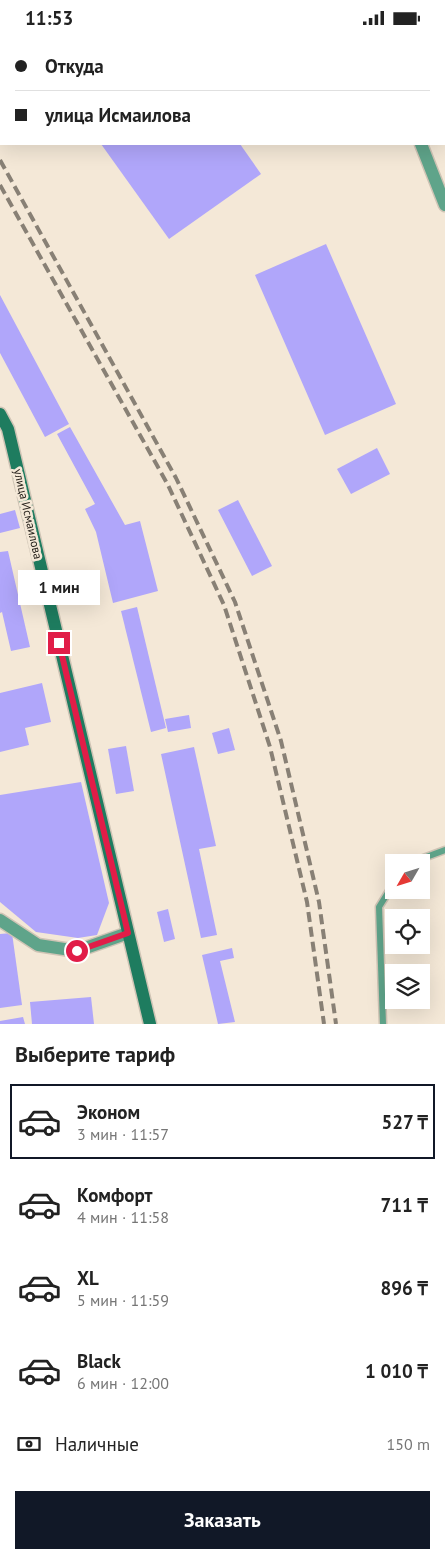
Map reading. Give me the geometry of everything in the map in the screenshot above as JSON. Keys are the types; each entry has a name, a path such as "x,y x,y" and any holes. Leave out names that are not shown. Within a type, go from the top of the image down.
{"main road":[{"name":"улица Исмаилова","path":"0,414 11,439 150,1024"}],"street":[{"path":"421,145 445,205"},
{"path":"0,920 38,945 77,951 128,933"}],"lane":[{"path":"430,856 445,850"},
{"path":"383,1024 379,907 385,897"}],"building":[{"path":"102,145 241,145 261,174 169,239"},
{"path":"326,244 396,404 325,435 255,275"},
{"path":"0,295 69,424 45,437 0,353"},
{"path":"70,427 125,525 140,521 158,591 113,603 96,532 85,509 95,504 57,434"},
{"path":"377,448 390,474 351,494 337,469"},
{"path":"238,500 272,566 252,576 218,510"},
{"path":"15,510 20,528 0,533 0,514"},
{"path":"8,551 30,647 11,651 2,612 0,613 0,552"},
{"path":"137,607 166,728 151,732 121,611"},
{"path":"42,683 51,722 25,728 29,745 0,752 0,693"},
{"path":"189,715 191,728 168,732 165,719"},
{"path":"229,728 235,750 218,754 212,733"},
{"path":"126,746 134,791 116,794 108,749"},
{"path":"194,747 216,846 199,849 217,935 201,938 161,754"},
{"path":"81,782 109,903 97,935 78,938 36,932 0,902 0,795"},
{"path":"168,909 175,939 164,942 157,912"},
{"path":"12,933 22,1005 0,1008 0,934"},
{"path":"232,948 234,958 220,961 235,1022 218,1024 202,955"},
{"path":"91,997 94,1024 32,1024 30,1002"},
{"path":"23,1017 25,1024 0,1024 0,1021"}],"railway":[{"path":"0,160 176,478 235,602 281,741 319,902 336,1024"},
{"path":"0,185 168,485 224,605 270,747 307,902 324,1024"}],"route":[{"path":"59,643 128,933 77,951"}]}
